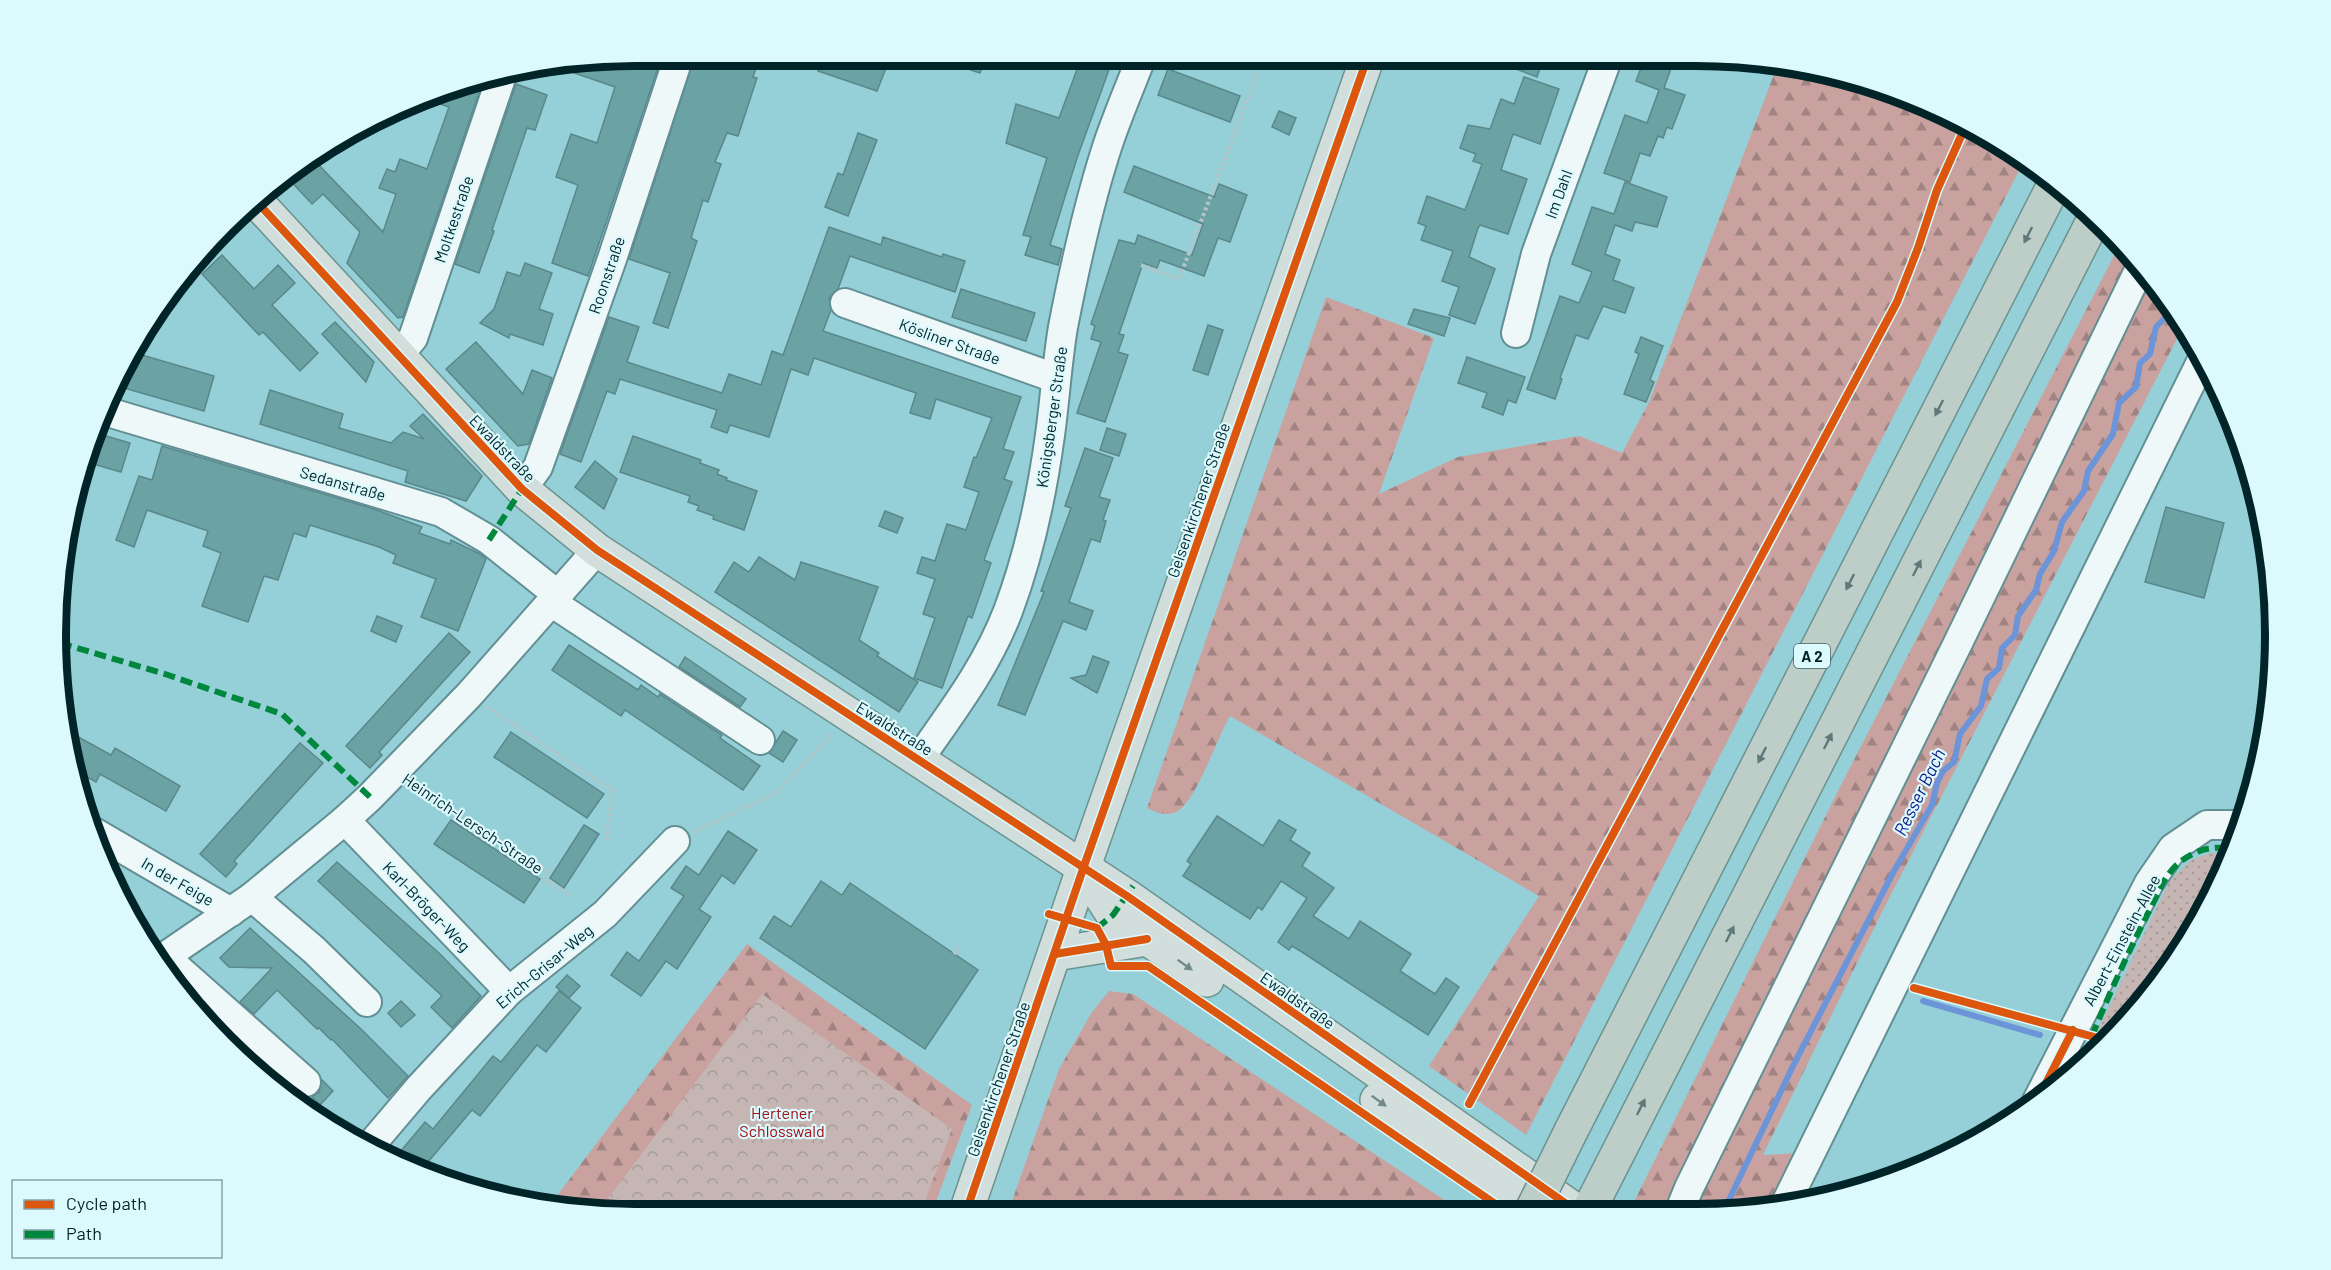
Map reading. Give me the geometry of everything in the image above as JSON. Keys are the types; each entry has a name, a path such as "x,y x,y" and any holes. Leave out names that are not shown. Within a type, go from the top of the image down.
{"highway":[{"name":"A 2","path":"1536,1204 2051,191"},
{"path":"1592,1204 2091,226"}],"main road":[{"name":"Gelsenkirchener Straße","path":"969,1204 1083,869 1364,66"},
{"name":"Ewaldstraße","path":"261,206 522,489 597,550 919,759 1083,869 1128,896 1566,1204"},
{"name":"Ewaldstraße","path":"1083,869 1113,915 1524,1204"},
{"path":"1055,954 1147,939"}],"street":[{"name":"Roonstraße","path":"522,489 538,467 612,259 676,66"},
{"name":"Königsberger Straße","path":"919,759 984,663 1015,592 1044,475 1051,433 1055,378 1077,261 1102,164 1138,66"},
{"name":"Im Dahl","path":"1516,333 1536,254 1605,66"},
{"name":"Moltkestraße","path":"398,356 413,338 499,82"},
{"path":"1682,1204 1750,1060 1958,645 2136,276"},
{"name":"Kösliner Straße","path":"845,303 1055,378"},
{"path":"1790,1196 2198,368"},
{"name":"Sedanstraße","path":"111,413 441,512 489,540 555,598"},
{"name":"Heinrich-Lersch-Straße","path":"166,956 242,904 345,820 469,695 597,550"},
{"path":"555,598 759,740"},
{"name":"Karl-Bröger-Weg","path":"345,820 509,992"},
{"name":"Albert-Einstein-Allee","path":"2047,1082 2149,883 2173,848 2207,825 2232,825"},
{"name":"In der Feige","path":"103,836 242,904"},
{"name":"Erich-Grisar-Weg","path":"374,1141 419,1088 509,992 605,914 675,841"},
{"path":"242,904 314,950 367,1002"},
{"name":"Heinrich-Lersch-Straße","path":"171,963 306,1082"}],"path":[{"path":"1141,265 1179,279 1260,66"},
{"path":"469,695 613,791 607,831 608,840"},
{"path":"675,841 774,794 830,738 847,713"},
{"path":"954,954 961,945"}],"green space":[{"path":"1775,72 1843,85 1914,109 1981,142 2020,168 1526,1135 1429,1066 1539,896 1230,716 1199,781 1185,804 1178,811 1170,814 1158,813 1147,808 1326,297 1434,338 1379,494 1458,457 1579,436 1622,453 1649,402"},
{"path":"2116,252 2147,289 2179,335 1881,914 1763,1155 1800,1153 1773,1199 1733,1203 1633,1204 1839,789"},
{"path":"2210,853 2222,853 2189,920 2169,951 2124,1010 2102,1033 2097,1032 2170,880 2191,860"},
{"name":"Hertener Schlosswald","path":"747,944 972,1105 935,1204 635,1204 555,1198"},
{"path":"1109,991 1133,994 1450,1204 1011,1204 1059,1069 1092,1012"},
{"name":"Hertener Schlosswald","path":"762,994 952,1129 924,1204 604,1203"}],"building":[{"path":"659,66 588,276 552,263 578,185 556,177 571,134 597,143 615,87 567,70 598,67"},
{"path":"692,66 757,66 753,77 757,78 738,136 727,133 715,162 721,164 708,202 703,200 691,238 697,241 668,328 653,323 670,273 629,259"},
{"path":"820,66 880,66 886,68 877,91 818,71"},
{"path":"958,66 982,66 980,73"},
{"path":"1078,66 1110,66 1077,158 1050,245 1062,249 1058,265 1025,255 1031,237 1023,235 1047,158 1006,143 1016,104 1059,118"},
{"path":"1508,66 1541,66 1537,77"},
{"path":"1642,66 1672,66 1664,88 1685,95 1672,129 1667,127 1663,138 1658,136 1650,156 1640,153 1630,182 1604,173 1625,115 1647,123 1659,90 1636,81"},
{"path":"1168,69 1240,96 1230,122 1158,95"},
{"path":"1524,77 1559,89 1540,144 1513,134 1501,170 1527,179 1508,234 1480,225 1478,228 1469,257 1495,269 1475,324 1449,315 1459,287 1442,281 1453,251 1421,240 1426,226 1418,223 1427,196 1465,210 1482,164 1473,161 1476,154 1460,148 1468,125 1490,129 1501,99 1514,104"},
{"path":"516,84 547,95 535,130 527,128 479,273 455,264"},
{"path":"481,87 403,317 398,318 347,263 360,232 323,194 312,204 292,182 317,163 383,232 396,194 379,188 387,169 395,172 400,159 427,169 449,107 435,102"},
{"path":"1279,111 1296,118 1289,135 1272,127"},
{"path":"858,133 877,140 848,216 825,207 838,173 843,175"},
{"path":"1134,166 1214,197 1219,184 1247,195 1230,242 1218,238 1204,276 1160,260 1157,268 1143,263 1119,334 1124,335 1118,352 1128,355 1105,422 1077,413 1101,342 1091,339 1095,326 1091,324 1119,240 1135,244 1138,235 1192,255 1203,224 1124,192"},
{"path":"1625,182 1667,197 1657,227 1635,222 1632,231 1615,225 1605,254 1620,260 1613,280 1634,288 1625,313 1603,306 1588,339 1576,335 1555,399 1527,389 1560,296 1579,303 1592,272 1572,264 1592,207 1614,214"},
{"path":"829,227 881,245 883,237 942,257 943,254 965,261 955,292 850,256 838,289 829,298 831,310 823,331 1021,397 1003,449 1014,452 1004,479 1012,482 984,560 991,563 972,618 968,616 942,688 914,678 935,618 923,614 935,579 917,573 922,557 935,561 947,524 966,530 979,492 964,487 974,457 976,458 992,418 936,399 930,419 910,413 916,393 814,358 808,375 791,369 769,437 730,425 727,433 711,427 717,410 620,379 615,394 607,391 581,462 560,454 609,317 639,327 627,362 722,393 729,374 761,385 772,351 783,355"},
{"path":"222,255 254,289 278,265 295,283 272,305 318,353 300,371 263,332 259,335 202,274"},
{"path":"525,263 552,273 539,309 553,314 543,345 510,334 509,338 480,323 494,309 507,272 520,276"},
{"path":"961,289 1035,313 1026,341 952,317"},
{"path":"1414,309 1450,318 1444,336 1408,324"},
{"path":"335,322 374,362 366,382 322,334"},
{"path":"1208,325 1223,330 1208,375 1193,370"},
{"path":"1641,337 1663,346 1650,380 1654,382 1646,402 1624,394 1639,354 1635,352"},
{"path":"476,342 523,394 532,370 552,378 529,444 518,446 446,369"},
{"path":"140,354 214,376 204,411 124,388"},
{"path":"1467,357 1525,377 1516,403 1508,400 1503,415 1482,407 1487,393 1458,383"},
{"path":"270,390 343,414 339,428 391,443 403,432 424,439 410,426 423,414 482,476 466,501 405,482 408,471 260,424"},
{"path":"1107,428 1126,434 1119,456 1100,450"},
{"path":"102,435 130,443 121,472 92,464"},
{"path":"633,436 701,460 700,463 719,470 717,474 727,478 726,480 757,491 744,530 713,519 714,516 697,510 699,506 688,502 690,496 620,472"},
{"path":"162,446 374,509 422,527 419,533 450,544 451,540 480,554 486,559 458,631 421,617 436,579 393,563 396,555 379,547 310,525 306,537 294,533 278,580 264,576 248,622 202,606 221,553 203,546 208,531 147,510 134,547 116,540 139,476 152,480"},
{"path":"1085,448 1113,458 1099,497 1110,500 1103,520 1106,521 1100,542 1091,539 1069,602 1093,611 1086,630 1063,621 1025,715 998,705 1044,592 1041,591 1071,508 1065,506"},
{"path":"595,461 617,479 604,509 575,487"},
{"path":"2166,507 2224,523 2204,598 2145,582"},
{"path":"885,511 903,518 897,533 879,526"},
{"path":"759,557 795,580 801,562 878,587 859,640 879,653 877,656 918,682 899,712 715,592 734,562 749,572"},
{"path":"377,616 402,626 396,642 371,631"},
{"path":"449,633 470,652 379,752 382,755 370,768 346,746"},
{"path":"569,645 638,690 641,685 658,697 660,694 722,735 720,738 760,766 743,790 625,710 621,716 552,670"},
{"path":"1093,656 1109,662 1097,693 1071,678 1086,675"},
{"path":"685,657 746,699 740,707 679,667"},
{"path":"783,731 797,740 783,762 769,753"},
{"path":"511,732 604,794 587,818 494,757"},
{"path":"75,735 111,755 115,748 180,786 166,811 100,774 96,782 83,775"},
{"path":"300,743 323,763 234,861 237,864 226,877 200,854"},
{"path":"1217,816 1263,846 1279,820 1296,830 1290,840 1310,853 1302,866 1334,888 1313,916 1349,939 1360,921 1411,954 1400,971 1435,994 1446,978 1459,987 1428,1035 1302,952 1292,946 1289,950 1278,942 1307,898 1281,881 1262,910 1258,907 1250,919 1183,876 1191,864 1187,861"},
{"path":"451,820 540,879 524,903 434,844"},
{"path":"584,825 599,834 564,888 550,878"},
{"path":"728,831 757,850 734,884 722,875 699,909 711,917 677,969 666,961 641,996 611,975 627,952 639,961 684,896 671,888 686,866 699,875"},
{"path":"337,862 440,954 481,996 452,1028 431,1007 442,996 318,881"},
{"path":"821,881 842,895 850,883 978,970 925,1049 760,938 774,916 791,927"},
{"path":"250,928 361,1029 408,1076 388,1098 332,1039 319,1028 317,1029 277,990 254,1014 240,1002 272,968 229,967 220,958"},
{"path":"567,975 580,986 569,998 556,987"},
{"path":"559,991 581,1008 546,1052 537,1045 480,1116 472,1110 426,1164 399,1153 425,1122 433,1129 493,1056 501,1062"},
{"path":"401,1001 415,1015 401,1027 388,1013"},
{"path":"322,1080 333,1091 320,1105 312,1097 319,1092"}],"waterway":[{"name":"Resser Bach","path":"1729,1200 1794,1064 1894,871 1932,805 1937,783 1943,771 1954,762 1960,734 1981,706 1987,679 1999,668 2002,648 2015,635 2018,616 2036,590 2040,574 2054,551 2062,522 2084,491 2088,471 2113,434 2119,403 2136,387 2140,363 2150,354 2156,327 2167,316"},
{"path":"1923,1001 2040,1035"}],"marked path":[{"path":"489,540 522,489"},
{"path":"66,645 165,674 282,714 370,797"},
{"path":"2092,1036 2133,943 2161,886 2174,867 2192,854 2211,848 2224,848"},
{"path":"1097,928 1113,915 1133,886"}],"cycle path":[{"path":"969,1204 1083,869 1364,66"},
{"path":"1469,1104 1897,302 1937,190 1963,133"},
{"path":"261,206 522,489 597,550 1127,896 1566,1204"},
{"path":"1049,914 1097,928 1106,945 1111,966 1148,966 1495,1204"},
{"path":"1055,954 1147,939"},
{"path":"1914,988 2097,1038"},
{"path":"2046,1083 2073,1030"}]}
